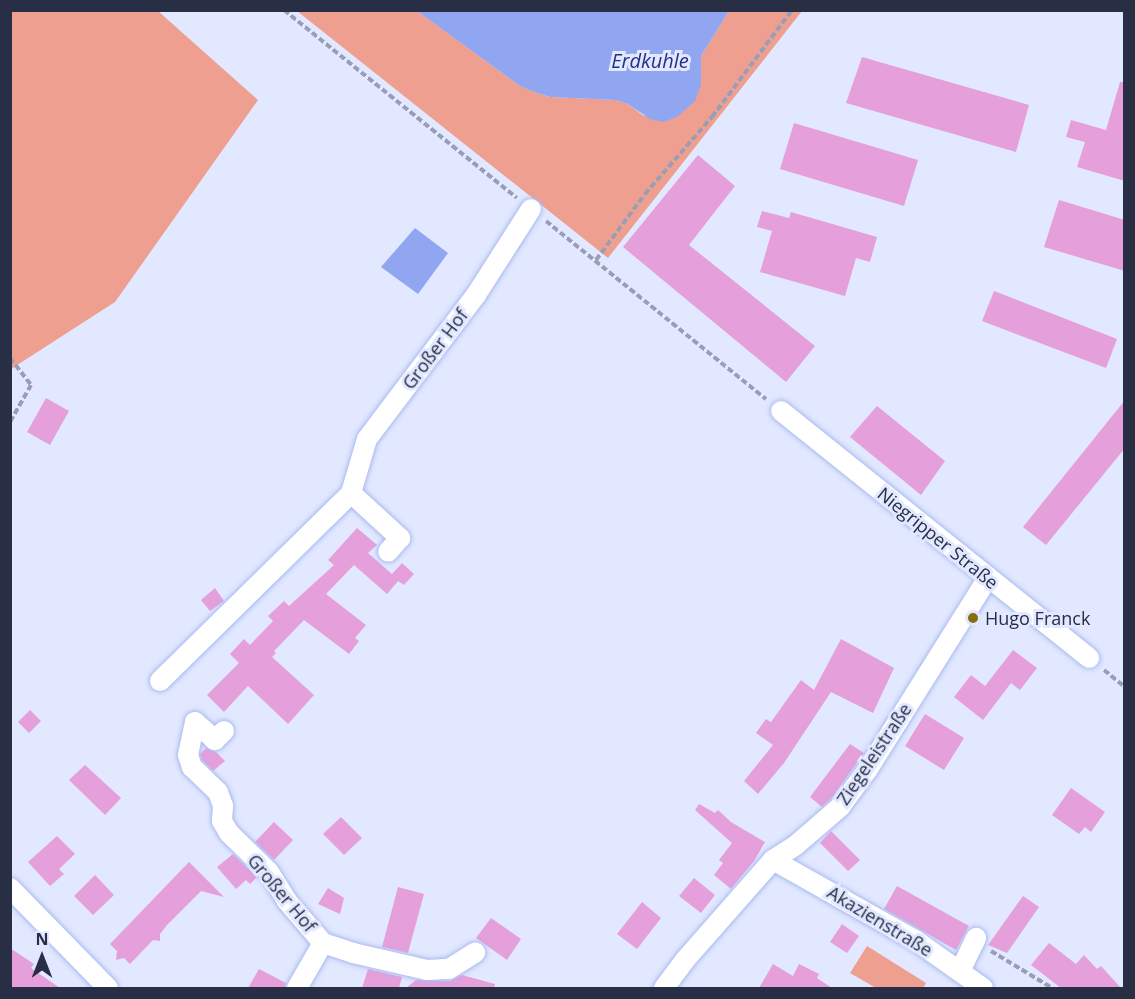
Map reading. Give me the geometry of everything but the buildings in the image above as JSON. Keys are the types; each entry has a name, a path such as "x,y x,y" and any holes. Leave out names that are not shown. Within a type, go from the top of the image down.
{"street":[{"name":"Großer Hof","path":"160,681 351,493 367,439 476,295 531,209"},
{"name":"Niegripper Straße","path":"781,411 987,579 1089,658"},
{"path":"351,493 400,538 388,552"},
{"name":"Ziegeleistraße","path":"664,988 685,960 773,860 796,845 840,807 868,769 987,579"},
{"name":"Großer Hof","path":"224,731 215,740 195,722 188,755 192,767 218,792 223,806 222,821 230,833 269,872 287,901 323,943 353,953 427,970 449,969 474,953"},
{"name":"Akazienstraße","path":"773,860 915,940 983,988"},
{"path":"10,888 108,988"},
{"path":"960,970 975,940"},
{"name":"Großer Hof","path":"297,988 323,943"}],"path":[{"path":"596,260 645,194 712,117 792,10"},
{"path":"10,358 31,385 10,422"},
{"path":"1089,658 1125,686"},
{"path":"975,940 1052,988"}],"shaded area":[{"path":"11,10 158,11 258,100 115,302 11,369"},
{"path":"297,11 417,11 520,86 550,97 615,100 628,104 644,116 701,78 701,56 729,11 802,11 608,258"},
{"path":"867,946 926,983 923,988 876,988 850,973"}],"water":[{"name":"Erdkuhle","path":"417,11 729,11 701,56 701,85 695,101 677,117 663,122 650,119 628,104 615,100 550,97 520,86"},
{"path":"415,228 448,253 418,294 381,267"}],"place":[{"name":"Hugo Franck","path":"973,618"}]}
